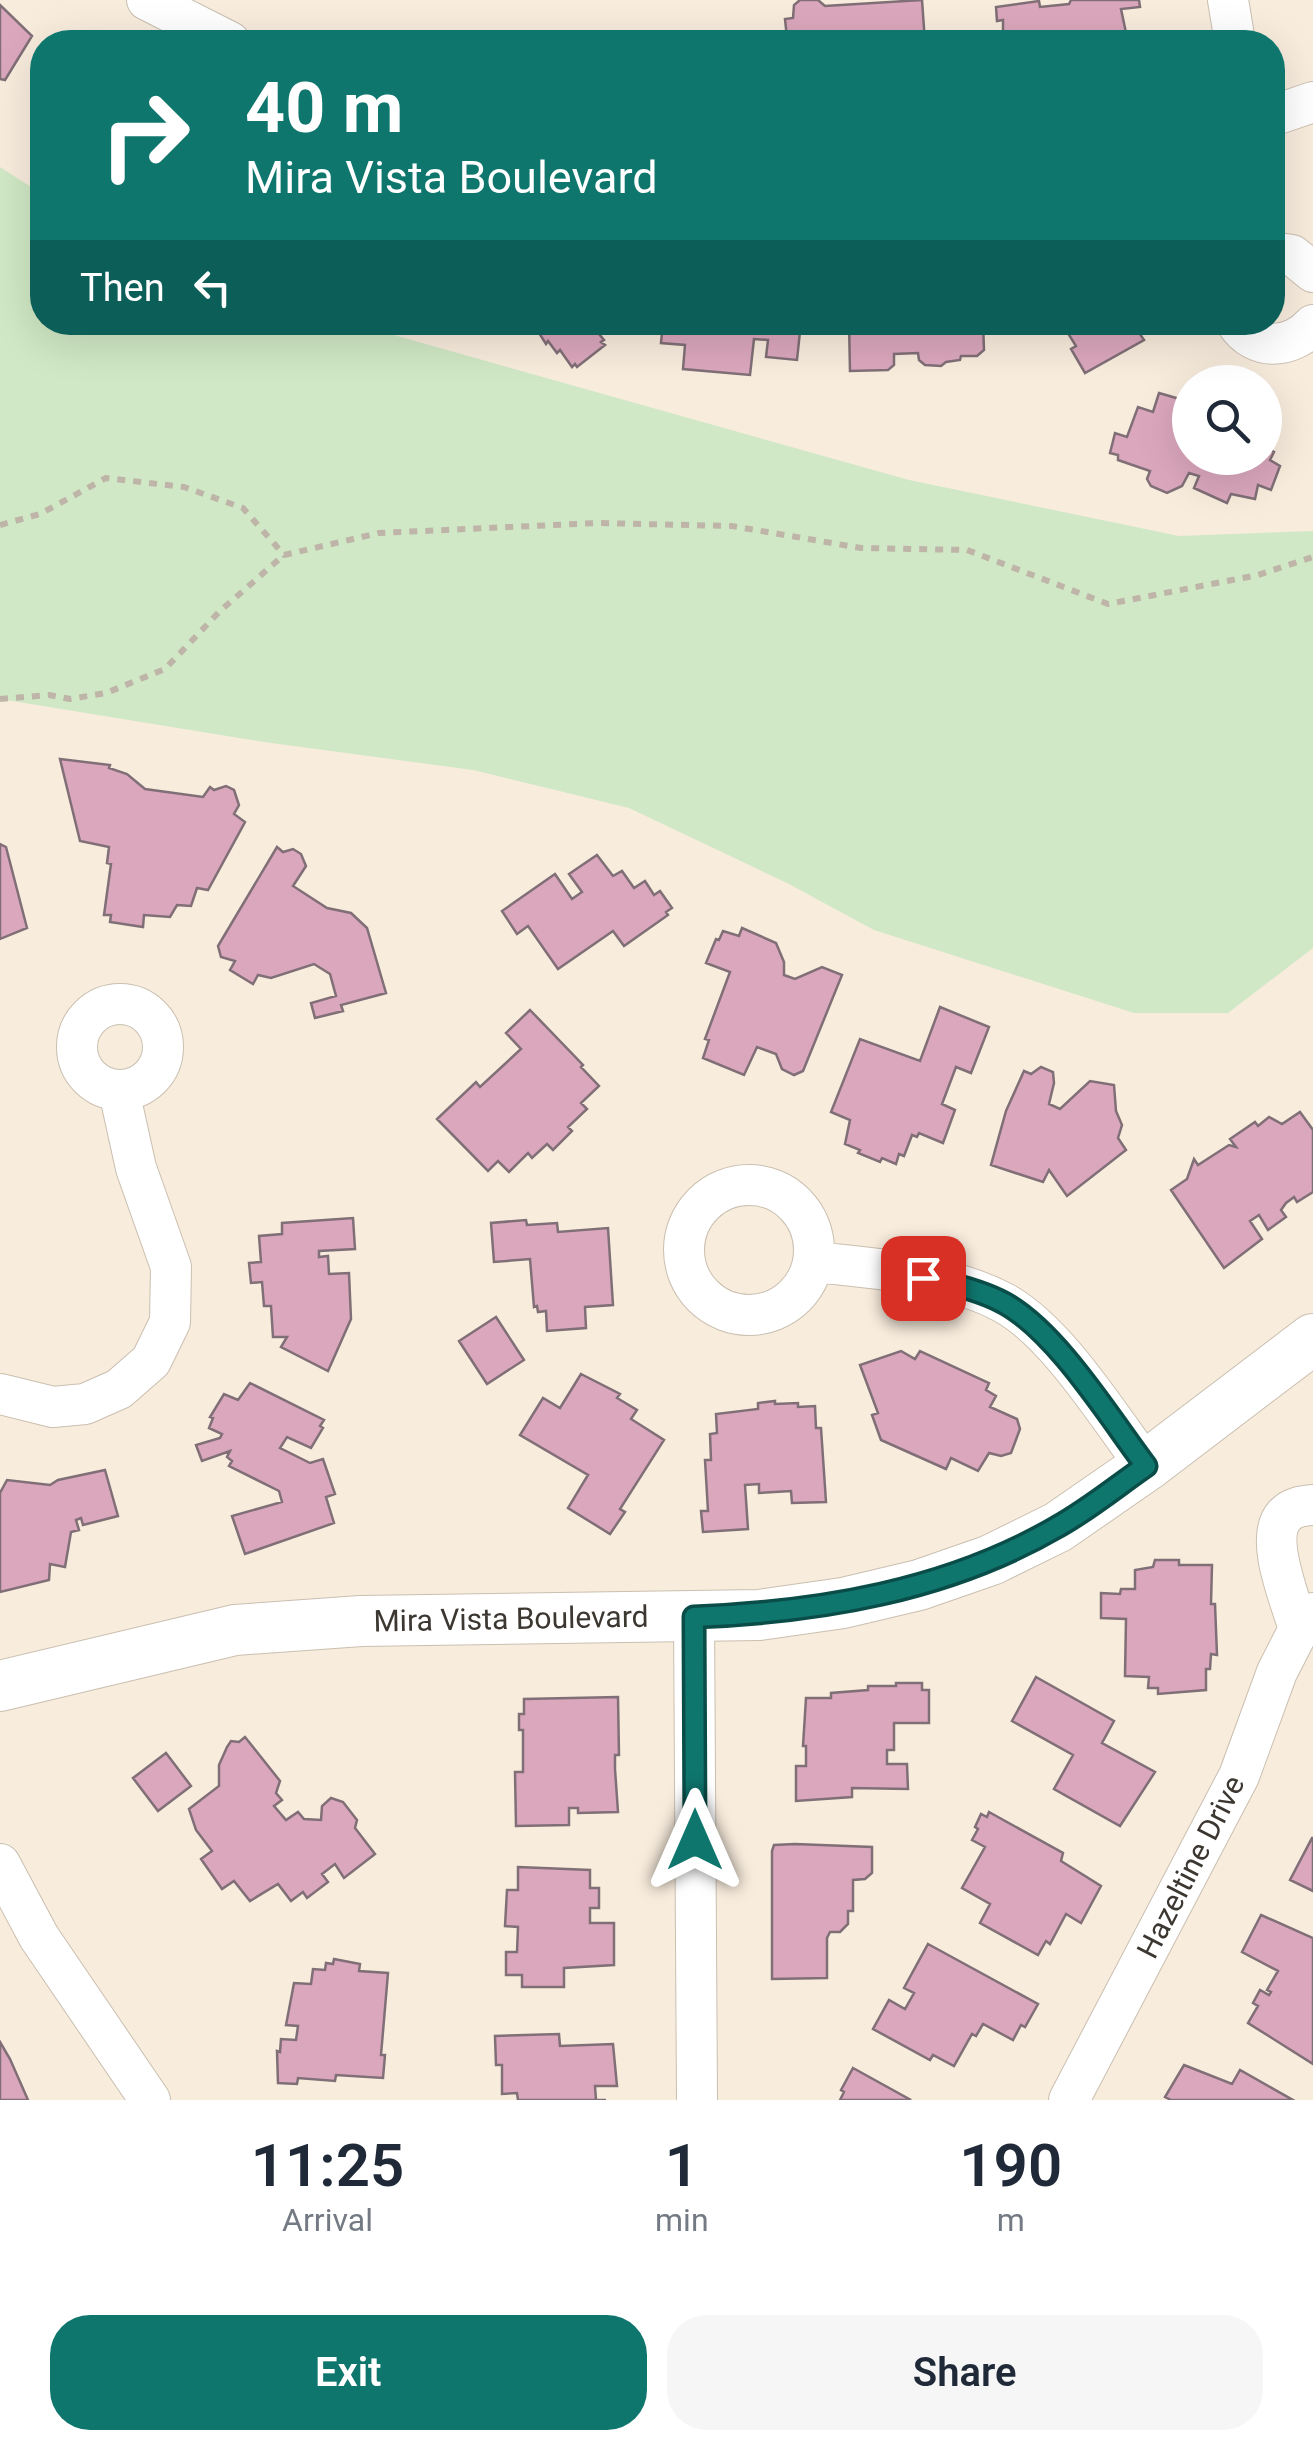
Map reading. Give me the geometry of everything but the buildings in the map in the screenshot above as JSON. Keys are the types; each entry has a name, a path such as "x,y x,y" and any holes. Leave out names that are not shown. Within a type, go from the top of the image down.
{"street":[{"path":"147,0 206,30"},
{"path":"1228,0 1233,30"},
{"path":"1285,112 1313,102"},
{"path":"1285,254 1313,272"},
{"path":"1248,335 1270,345 1290,343 1313,325"},
{"path":"0,1394 53,1408 85,1404 120,1390 150,1361 170,1322 171,1268 136,1168 119,1091"},
{"path":"816,1262 890,1270 956,1284 1005,1304 1039,1328 1146,1466"},
{"name":"Mira Vista Boulevard","path":"0,1686 235,1630 361,1621 759,1614 842,1603 920,1585 991,1560 1058,1527 1146,1466 1313,1339"},
{"name":"Hazeltine Drive","path":"1070,2100 1240,1776 1277,1672 1306,1621 1278,1561 1278,1526 1286,1513 1313,1504"},
{"path":"694,1617 697,2100"},
{"path":"0,1864 39,1937 150,2100"}],"path":[{"path":"0,525 40,514 106,478 184,487 243,508 284,556"},
{"path":"0,698 49,695 70,699 106,693 165,669 220,610 284,556 379,533 598,523 732,526 861,548 968,550 1108,604 1258,574 1313,556"}],"green space":[{"path":"0,167 30,186 30,335 394,335 909,480 1179,536 1313,531 1313,948 1228,1013 1134,1013 874,930 787,883 629,808 473,770 264,742 0,699"}],"route":[{"path":"695,1840 694,1617 759,1614 842,1603 920,1585 991,1560 1058,1527 1146,1466 1039,1328 1005,1304 956,1284 923,1278"}]}
